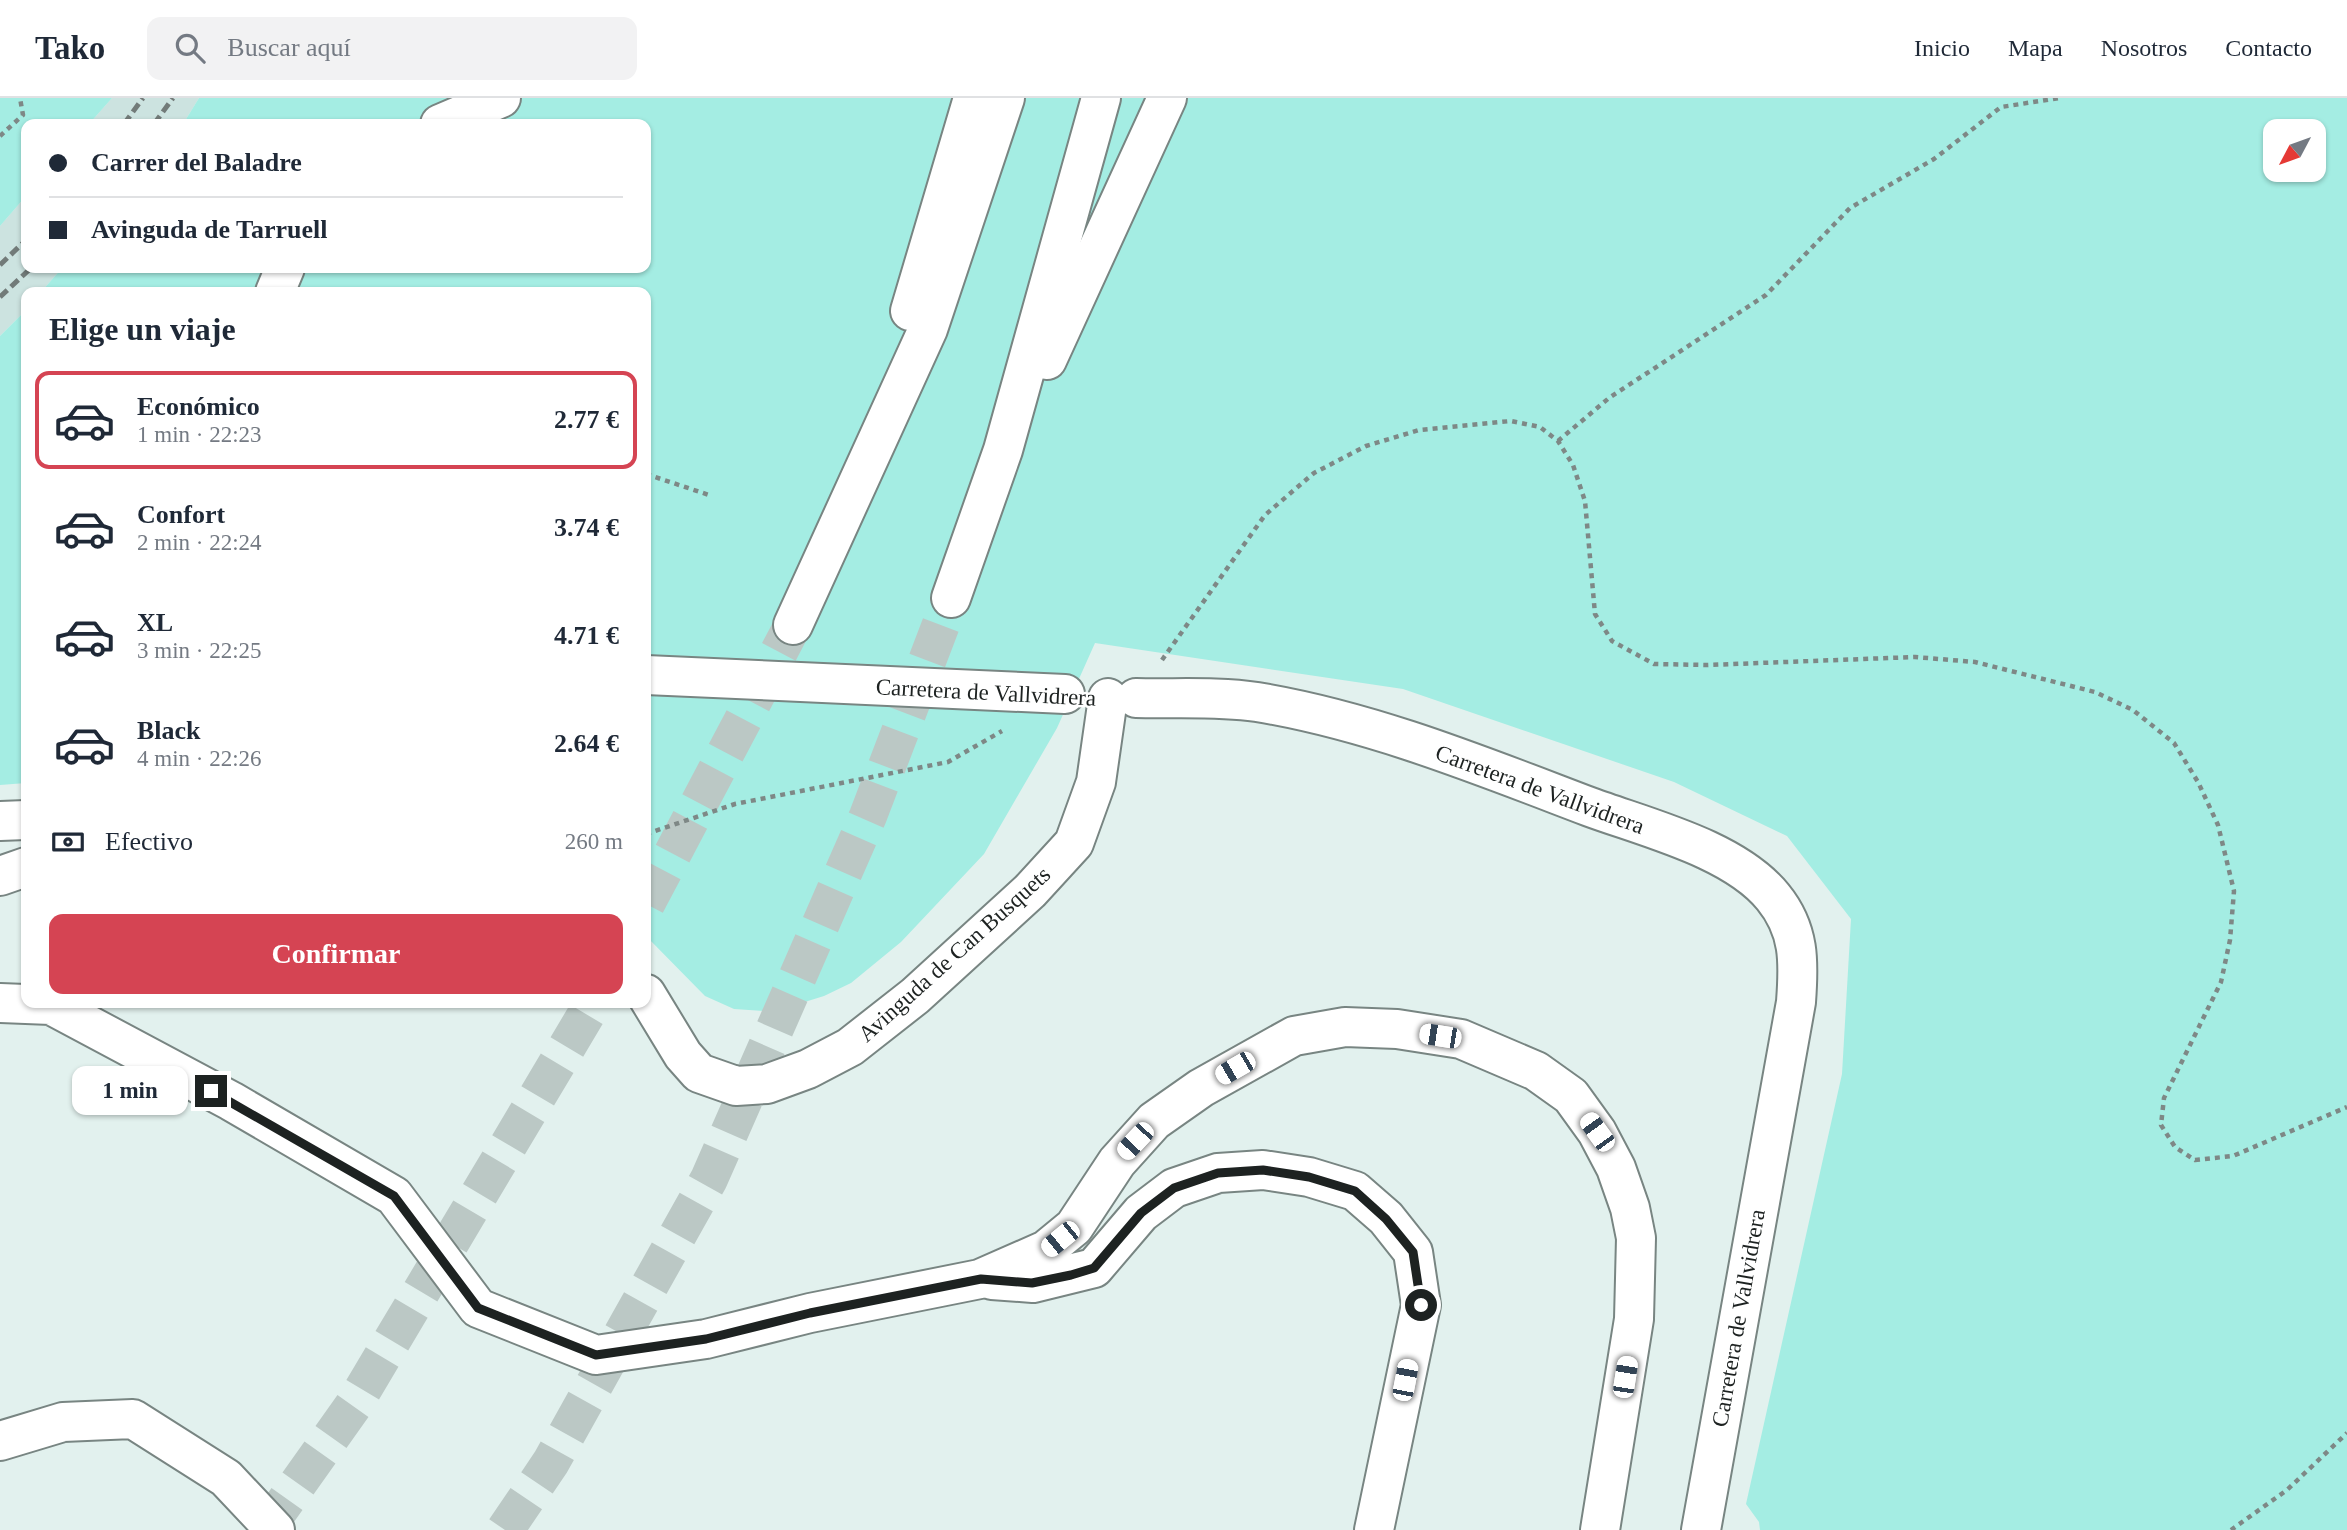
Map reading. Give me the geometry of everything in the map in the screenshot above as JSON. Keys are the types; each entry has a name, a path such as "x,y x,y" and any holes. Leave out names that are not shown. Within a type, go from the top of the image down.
{"main road":[{"path":"452,119 501,98"},
{"path":"884,426 912,299 973,98"},
{"path":"793,625 928,329 1005,98"},
{"path":"951,598 1003,450 1101,98"},
{"path":"1003,450 1167,98"},
{"name":"Carretera de Vallvidrera","path":"651,675 1255,702 1328,717 1394,736 1700,848 1754,878 1786,915 1799,956 1796,1002 1702,1530"},
{"name":"Avinguda de Can Busquets","path":"651,1002 683,1055 699,1073 736,1086 767,1084 808,1069 850,1047 915,996 992,926 1030,891 1073,843 1096,782 1122,698"},
{"path":"0,821 21,820"},
{"path":"0,876 21,869"},
{"path":"0,1003 21,1004"},
{"path":"57,1008 231,1101 394,1196 478,1308 596,1355 706,1339 810,1313 981,1279 1046,1250 1074,1227 1117,1162 1154,1121 1200,1088 1294,1036 1345,1027 1397,1029 1461,1039 1536,1071 1571,1096 1597,1132 1616,1168 1630,1208 1636,1238 1634,1319 1600,1530"},
{"path":"981,1279 1032,1283 1094,1268 1141,1213 1174,1188 1218,1173 1263,1170 1309,1177 1355,1191 1386,1219 1413,1252 1421,1305 1374,1530"},
{"path":"0,1441 63,1422 133,1419 226,1478 275,1530"}],"path":[{"path":"0,136 23,115 20,98"},
{"path":"1558,441 1609,398 1766,295 1850,208 1934,159 2001,107 2060,98"},
{"path":"1122,698 1265,515 1314,473 1366,446 1419,430 1511,421 1540,427 1558,441 1573,465 1585,501 1595,614 1612,641 1654,663 1708,665 1915,657 1975,662 2095,692 2133,710 2174,743 2198,782 2218,825 2234,891 2230,940 2221,982 2164,1098 2161,1125 2175,1147 2196,1160 2233,1156 2347,1107"},
{"path":"651,476 709,495"},
{"path":"651,832 735,804 948,762 1006,728"},
{"path":"2231,1530 2287,1490 2347,1433"}],"shaded area":[{"path":"0,98 112,98 93,119 21,119 21,202 0,226"},
{"path":"112,98 199,98 186,119 93,119"},
{"path":"199,98 2347,98 2347,1530 1760,1530 1759,1522 1746,1504 1842,1074 1851,919 1787,836 1674,782 1403,689 1095,643 1057,728 984,854 901,942 851,983 824,996 795,1005 764,1011 734,1009 705,996 651,941 651,287 45,287 58,273 651,273 651,119 186,119"},
{"path":"21,202 21,273 58,273 45,287 21,287 21,315 0,336 0,226"},
{"path":"21,315 21,783 0,785 0,336"}],"tunnel":[{"path":"505,1530 551,1462 709,1179 868,816 951,598"},
{"path":"651,895 793,625"},
{"path":"265,1530 353,1406 590,1008"}],"railway":[{"path":"128,119 143,98"},
{"path":"158,119 173,98"},
{"path":"0,265 21,245"},
{"path":"0,297 26,273"}],"route":[{"path":"211,1091 394,1196 478,1308 596,1355 706,1339 810,1313 981,1279 1032,1283 1071,1275 1094,1268 1141,1213 1174,1188 1218,1173 1263,1170 1309,1177 1355,1191 1386,1219 1413,1252 1421,1305"}]}
